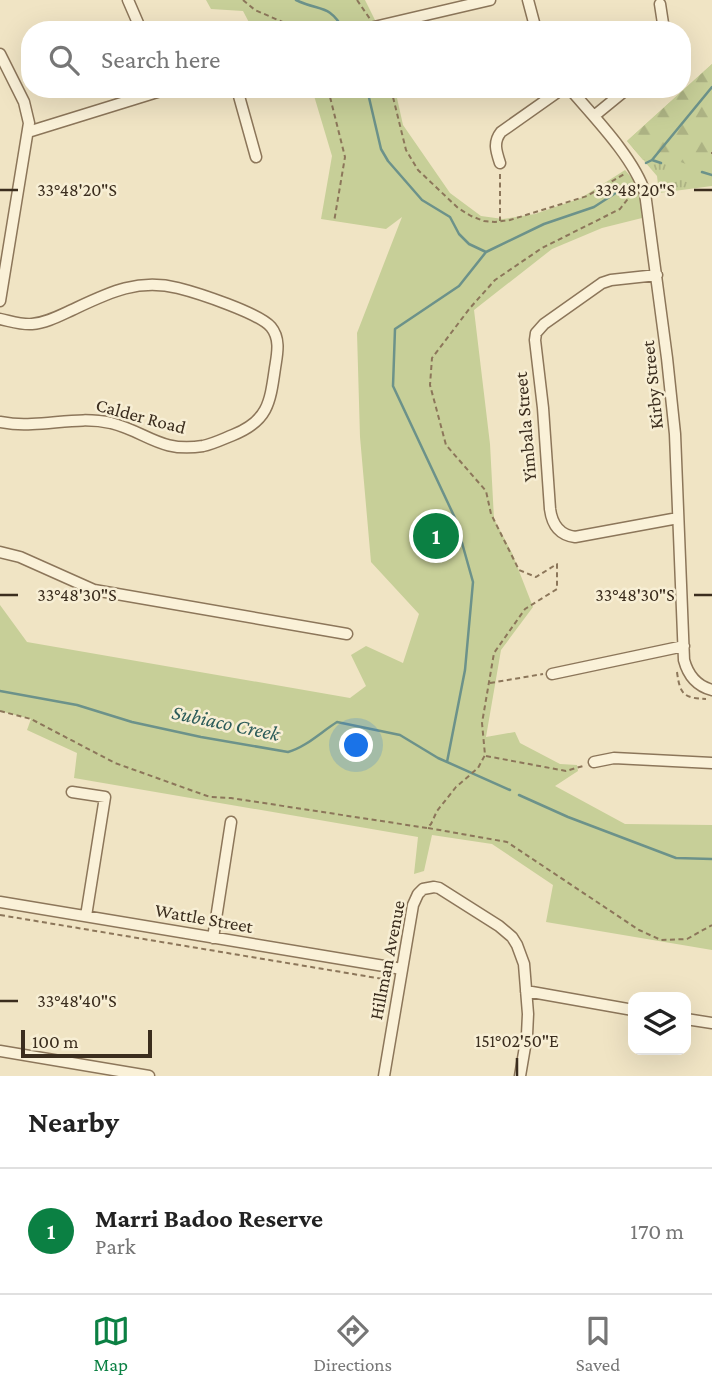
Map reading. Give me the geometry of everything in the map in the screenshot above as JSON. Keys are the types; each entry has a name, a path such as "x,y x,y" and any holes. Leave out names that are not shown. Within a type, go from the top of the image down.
{"street":[{"path":"128,0 137,21"},
{"path":"400,21 490,0"},
{"path":"527,0 533,21"},
{"path":"660,4 663,21"},
{"path":"0,54 27,111 29,132 0,301"},
{"path":"29,132 138,98"},
{"path":"240,98 256,157"},
{"path":"500,163 495,148 497,136 549,98"},
{"name":"Kirby Street","path":"578,98 631,164 643,185 648,203 675,434 678,647 689,673 699,684 712,690"},
{"path":"594,116 616,98"},
{"name":"Yimbala Street","path":"657,275 602,283 544,324 536,333 535,340 550,509 555,527 561,533 575,537 678,517"},
{"name":"Calder Road","path":"0,319 30,324 51,320 125,288 139,284 155,284 212,298 259,318 274,331 278,344 271,396 263,415 243,431 212,443 188,447 170,446 117,425 90,419 32,425 0,422"},
{"path":"0,552 20,557 94,590 347,634"},
{"path":"552,674 678,647"},
{"path":"594,762 614,758 712,763"},
{"path":"72,792 105,797 86,916"},
{"path":"213,938 232,822"},
{"name":"Hillman Avenue","path":"384,1076 414,900 423,890 434,887 445,891 506,931 522,955 528,1025 520,1076"},
{"name":"Wattle Street","path":"0,902 402,969"},
{"path":"526,991 628,1009"},
{"path":"691,1020 712,1023"},
{"path":"0,1051 149,1076"}],"path":[{"path":"243,0 255,10 280,21"},
{"path":"357,0 370,21"},
{"path":"330,98 345,157 334,222"},
{"path":"393,98 406,150 418,170 447,199 471,216 484,221 510,220 587,196 628,172"},
{"path":"500,163 500,220"},
{"path":"427,828 450,794 478,768 485,755 482,723 494,653 525,609 557,589 557,564 536,577 519,570 491,514 486,491 446,445 429,385 432,358 495,280 542,247 620,209 636,189 639,197"},
{"path":"678,647 681,690 691,698 712,699"},
{"path":"489,683 552,674"},
{"path":"0,711 31,719 115,763 211,797 507,842 639,930 661,940 687,939 712,925"},
{"path":"485,755 566,771 594,762"},
{"name":"Wattle Street","path":"0,915 390,981"}],"green space":[{"path":"206,0 365,0 376,21 248,21 243,11 211,9"},
{"path":"712,64 712,186 659,193 657,176 627,141 674,98 691,98 691,83"},
{"path":"712,64 712,181 680,162 664,159 643,160 627,141 674,98 691,98 691,83"},
{"path":"315,98 397,98 403,125 450,193 481,216 503,219 535,214 581,198 625,170 639,186 642,218 602,228 552,249 474,310 490,444 494,519 512,553 533,607 501,650 486,737 515,732 520,743 560,764 577,765 578,771 555,786 625,824 712,825 712,950 546,922 553,885 492,844 432,835 424,871 414,874 418,837 74,778 77,753 27,730 31,719 0,711 0,605 27,642 350,698 366,686 351,655 366,646 403,663 419,614 371,562 360,437 357,333 402,217 386,229 321,219 332,156"}],"waterway":[{"path":"296,0 323,9 338,21"},
{"path":"646,163 652,160 712,87"},
{"path":"369,98 381,149 388,161 422,200 450,217 459,234 469,244 486,252 459,286 395,329 393,386 455,518 473,582 465,670 447,762"},
{"path":"652,160 661,163"},
{"path":"702,172 712,175"},
{"path":"486,252 544,224 594,207 628,185"},
{"name":"Subiaco Creek","path":"0,691 77,705 132,722 201,737 288,752 307,743 337,722 400,735 438,758 510,790"},
{"name":"Subiaco Creek","path":"519,795 568,817 676,858 712,859"}],"place":[{"name":"Marri Badoo Reserve","path":"436,536"}]}
